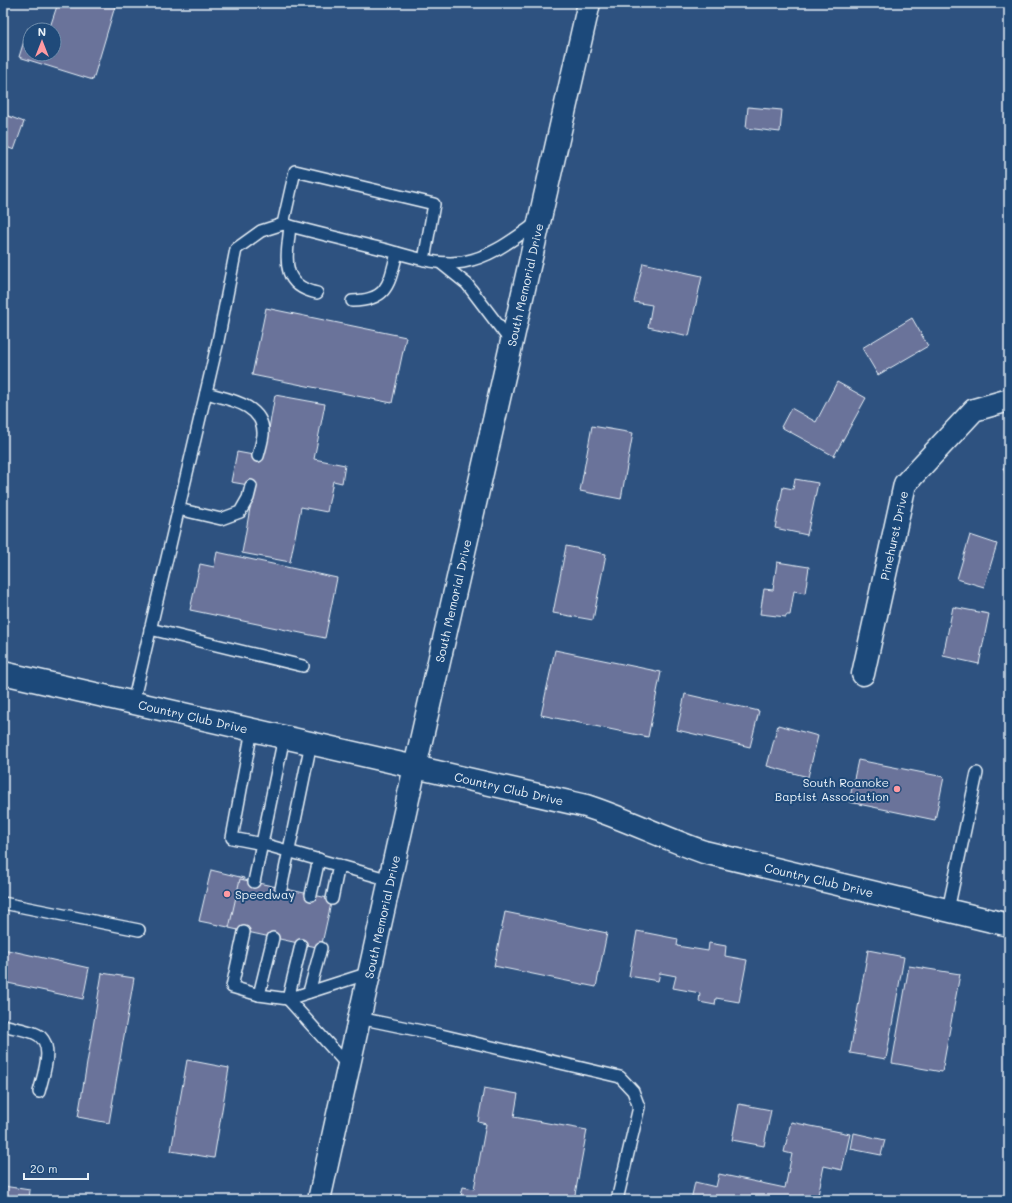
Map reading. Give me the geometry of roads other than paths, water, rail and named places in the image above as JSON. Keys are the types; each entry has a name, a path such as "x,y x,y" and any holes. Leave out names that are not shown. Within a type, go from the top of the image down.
{"street":[{"name":"South Memorial Drive","path":"319,1200 415,767 589,3"},
{"name":"Pinehurst Drive","path":"863,674 906,484 974,410 1009,400"},
{"name":"Country Club Drive","path":"3,672 586,806 618,816 664,838 704,852 1009,925"}],"lane":[{"path":"318,293 305,290 291,278 286,264 286,225 295,171 434,204 424,260"},
{"path":"133,702 206,393 236,249 261,231 286,225 442,264 465,262 496,251 539,221"},
{"path":"352,301 375,297 389,284 397,253"},
{"path":"442,264 467,284 511,343"},
{"path":"206,393 240,402 254,411 259,420 263,433 258,456"},
{"path":"178,509 221,519 240,512 248,498 251,486"},
{"path":"150,628 303,666"},
{"path":"252,730 232,838 263,844 390,880"},
{"path":"254,882 284,737"},
{"path":"281,889 311,744"},
{"path":"948,910 977,773"},
{"path":"311,895 319,859"},
{"path":"332,899 339,865"},
{"path":"3,903 139,930"},
{"path":"244,932 232,987 259,995 288,999 369,973"},
{"path":"259,995 273,938"},
{"path":"288,999 301,945"},
{"path":"309,992 321,948"},
{"path":"288,999 349,1067"},
{"path":"359,1018 441,1035 620,1077 633,1091 639,1107 617,1200"},
{"path":"3,1025 34,1033 45,1041 48,1049 40,1092"}],"place":[{"name":"South Roanoke Baptist Association","path":"897,789"},
{"name":"Speedway","path":"227,894"}]}
